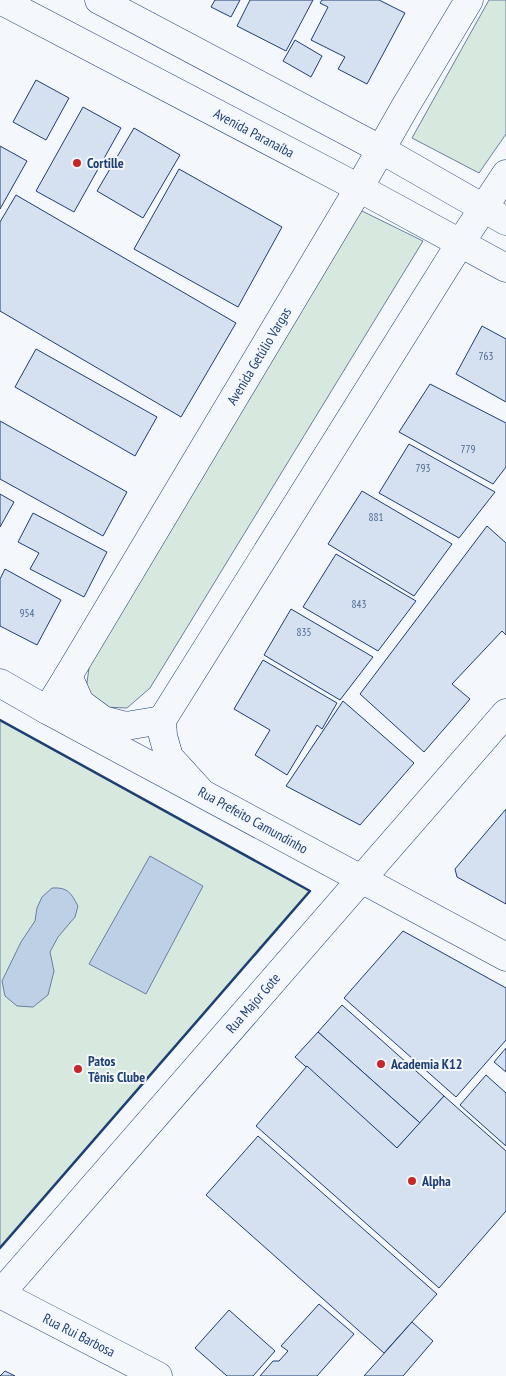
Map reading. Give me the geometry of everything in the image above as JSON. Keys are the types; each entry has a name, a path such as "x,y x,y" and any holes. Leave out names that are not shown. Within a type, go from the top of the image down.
{"street":[{"name":"Avenida Paranaíba","path":"0,0 461,242 506,268"},
{"path":"99,0 382,150 495,215"},
{"name":"Avenida Getúlio Vargas","path":"47,710 382,150 405,107 469,0"},
{"path":"200,791 169,758 163,736 162,720 461,242 495,215 506,174"},
{"path":"68,676 80,703 103,720 126,726 162,720"},
{"name":"Rua Prefeito Camundinho","path":"0,682 47,710 506,957"},
{"name":"Rua Major Gote","path":"0,1294 506,713"},
{"name":"Rua Rui Barbosa","path":"0,1294 158,1376"}],"shaded area":[{"path":"489,0 506,0 506,134 479,173 412,138"},
{"path":"360,210 423,241 150,688 127,708 104,707 86,690 90,660"},
{"name":"Patos Tênis Clube","path":"0,720 310,891 0,1248"}],"water":[{"path":"150,856 203,886 146,994 89,964"},
{"path":"52,888 62,889 71,894 78,906 75,917 58,937 50,952 54,971 48,995 33,1007 17,1006 5,996 2,981 21,942 35,921 37,908 42,897"}],"building":[{"path":"215,0 240,0 231,17 211,7"},
{"path":"250,0 313,0 286,51 237,26"},
{"path":"322,0 379,0 405,13 367,84 338,69 345,57 311,40 328,7 320,3"},
{"path":"295,40 322,56 311,77 283,61"},
{"path":"36,80 69,98 46,140 13,122"},
{"path":"83,107 121,128 74,212 36,191"},
{"path":"134,128 180,155 143,218 97,191"},
{"path":"0,146 27,161 0,209"},
{"path":"179,169 282,227 238,307 134,249"},
{"path":"16,195 236,323 181,417 0,311 0,222"},
{"path":"482,326 506,339 506,402 456,374"},
{"path":"36,349 157,417 135,456 15,387"},
{"path":"430,384 506,423 506,467 493,484 399,432"},
{"path":"0,421 127,492 103,536 0,479"},
{"path":"409,444 495,492 459,538 379,493"},
{"path":"362,491 452,544 414,596 328,544"},
{"path":"0,494 14,502 0,527"},
{"path":"33,513 107,552 84,597 30,569 39,553 18,542"},
{"path":"487,526 506,543 506,635 502,631 452,684 470,699 424,752 360,694"},
{"path":"336,554 416,601 378,651 303,607"},
{"path":"5,569 61,600 37,645 0,626 0,579"},
{"path":"291,609 373,657 340,700 264,655"},
{"path":"263,660 337,703 322,729 317,725 287,775 255,755 270,730 234,709"},
{"path":"343,701 414,763 360,825 286,786"},
{"path":"506,809 506,904 457,877 455,869"},
{"path":"403,931 506,988 506,1040 456,1097 344,998"},
{"name":"Academia K12","path":"342,1005 444,1096 420,1123 318,1032"},
{"path":"318,1032 420,1123 397,1148 295,1057"},
{"path":"506,1048 506,1072 494,1062"},
{"name":"Alpha","path":"307,1066 397,1148 444,1096 506,1151 506,1211 439,1288 256,1126"},
{"path":"486,1075 506,1093 506,1146 460,1105"},
{"path":"258,1136 437,1294 384,1353 206,1195"},
{"path":"319,1304 354,1334 317,1376 260,1376 273,1361 279,1361 288,1351 281,1346"},
{"path":"229,1310 275,1351 253,1376 227,1376 195,1348"},
{"path":"412,1322 433,1341 403,1376 364,1376"},
{"path":"5,1371 15,1376 0,1376"}],"wall":[{"path":"0,720 310,891 0,1248"}],"place":[{"name":"Cortille","path":"77,163"},
{"name":"Academia K12","path":"381,1064"},
{"name":"Patos Tênis Clube","path":"78,1069"},
{"name":"Alpha","path":"412,1181"}]}
